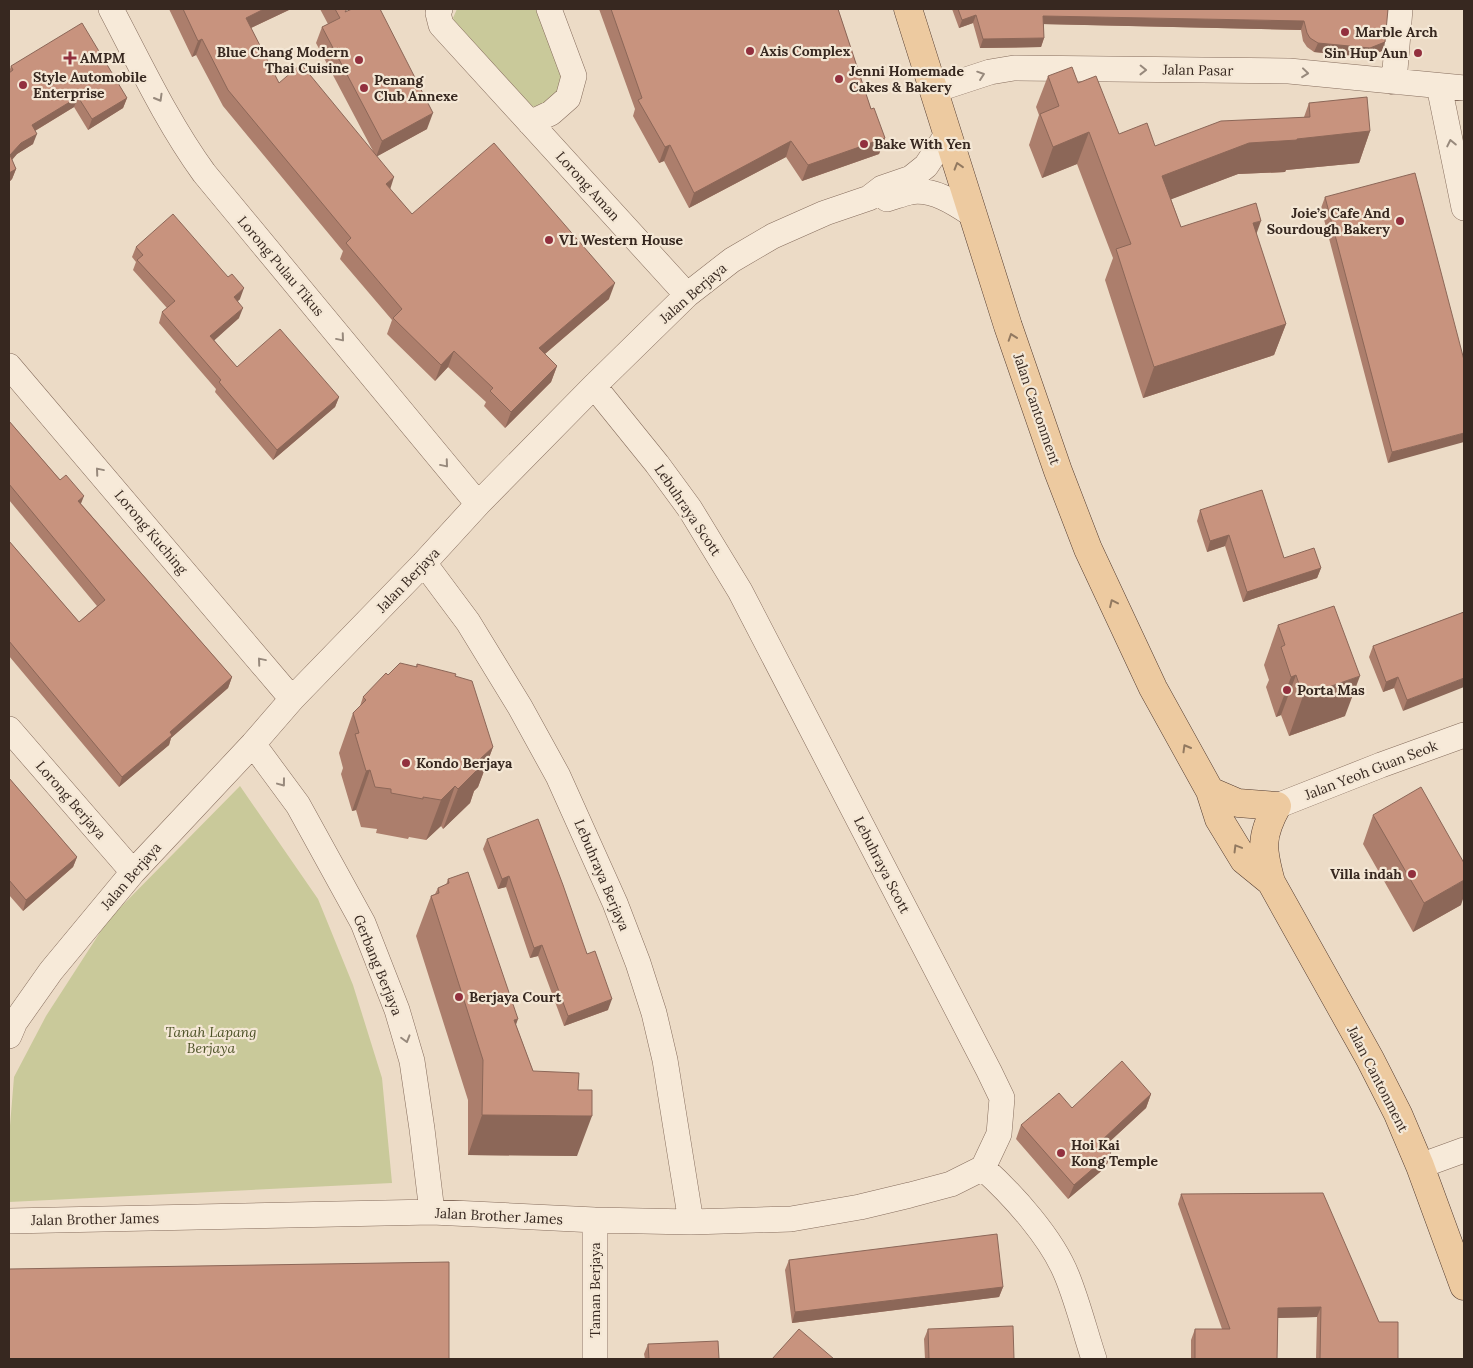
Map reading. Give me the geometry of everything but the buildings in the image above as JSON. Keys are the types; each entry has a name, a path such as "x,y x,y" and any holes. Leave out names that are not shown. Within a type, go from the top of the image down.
{"main road":[{"name":"Jalan Cantonment","path":"908,9 1013,340 1058,471 1088,549 1153,688 1210,791 1219,819 1244,860 1270,882"},
{"path":"1210,791 1238,803 1277,806"},
{"name":"Jalan Cantonment","path":"1277,806 1268,823 1264,837 1270,882 1370,1059 1398,1114 1420,1166 1464,1286"}],"street":[{"name":"Lorong Pulau Tikus","path":"111,9 156,92 204,173 478,504"},
{"path":"530,122 551,112 568,98 574,76 549,9"},
{"path":"1394,82 1400,9"},
{"name":"Lorong Aman","path":"436,10 441,25 687,295"},
{"name":"Jalan Pasar","path":"935,90 990,72 1014,68 1289,71 1464,88"},
{"path":"1439,86 1464,208"},
{"name":"Jalan Berjaya","path":"9,1036 14,1022 51,971 133,872 253,744 292,698 424,563 478,504 687,295 732,260 773,236 825,213 869,198 882,188 911,178 926,166 948,133"},
{"name":"Jalan Berjaya","path":"869,198 883,200 912,192 934,194 951,201 973,215"},
{"name":"Lorong Kuching","path":"9,366 292,698"},
{"name":"Lebuhraya Scott","path":"594,386 690,508 740,591 989,1071 1002,1098 998,1134 983,1168"},
{"name":"Lebuhraya Berjaya","path":"424,563 468,622 520,707 558,776 615,902 654,1013 665,1060 691,1222"},
{"name":"Lorong Berjaya","path":"9,729 133,872"},
{"name":"Jalan Yeoh Guan Seok","path":"1277,806 1464,735"},
{"name":"Gerbang Berjaya","path":"253,744 298,805 363,923 397,1010 412,1061 432,1212"},
{"path":"1420,1166 1464,1150"},
{"path":"983,1168 1003,1187 1049,1244 1066,1275 1094,1359"},
{"name":"Jalan Brother James","path":"9,1221 432,1212 594,1220 691,1222 791,1219 860,1207 951,1184 983,1168"},
{"name":"Taman Berjaya","path":"594,1220 596,1359"}],"green space":[{"path":"457,9 539,9 564,71 556,95 539,106 530,107 456,26 453,18"},
{"name":"Tanah Lapang Berjaya","path":"240,786 318,899 353,985 382,1078 392,1183 9,1202 9,1138 14,1077 46,1016 108,920"}],"place":[{"name":"Marble Arch","path":"1345,32"},
{"name":"Axis Complex","path":"750,51"},
{"name":"Sin Hup Aun","path":"1418,53"},
{"name":"AMPM","path":"70,58"},
{"name":"Blue Chang Modern Thai Cuisine","path":"359,60"},
{"name":"Jenni Homemade Cakes & Bakery","path":"839,79"},
{"name":"Style Automobile Enterprise","path":"23,85"},
{"name":"Penang Club Annexe","path":"364,88"},
{"name":"Bake With Yen","path":"864,144"},
{"name":"Joie’s Cafe And Sourdough Bakery","path":"1400,221"},
{"name":"VL Western House","path":"549,240"},
{"name":"Porta Mas","path":"1287,690"},
{"name":"Kondo Berjaya","path":"406,763"},
{"name":"Villa indah","path":"1412,874"},
{"name":"Berjaya Court","path":"459,997"},
{"name":"Hoi Kai Kong Temple","path":"1061,1153"}]}
